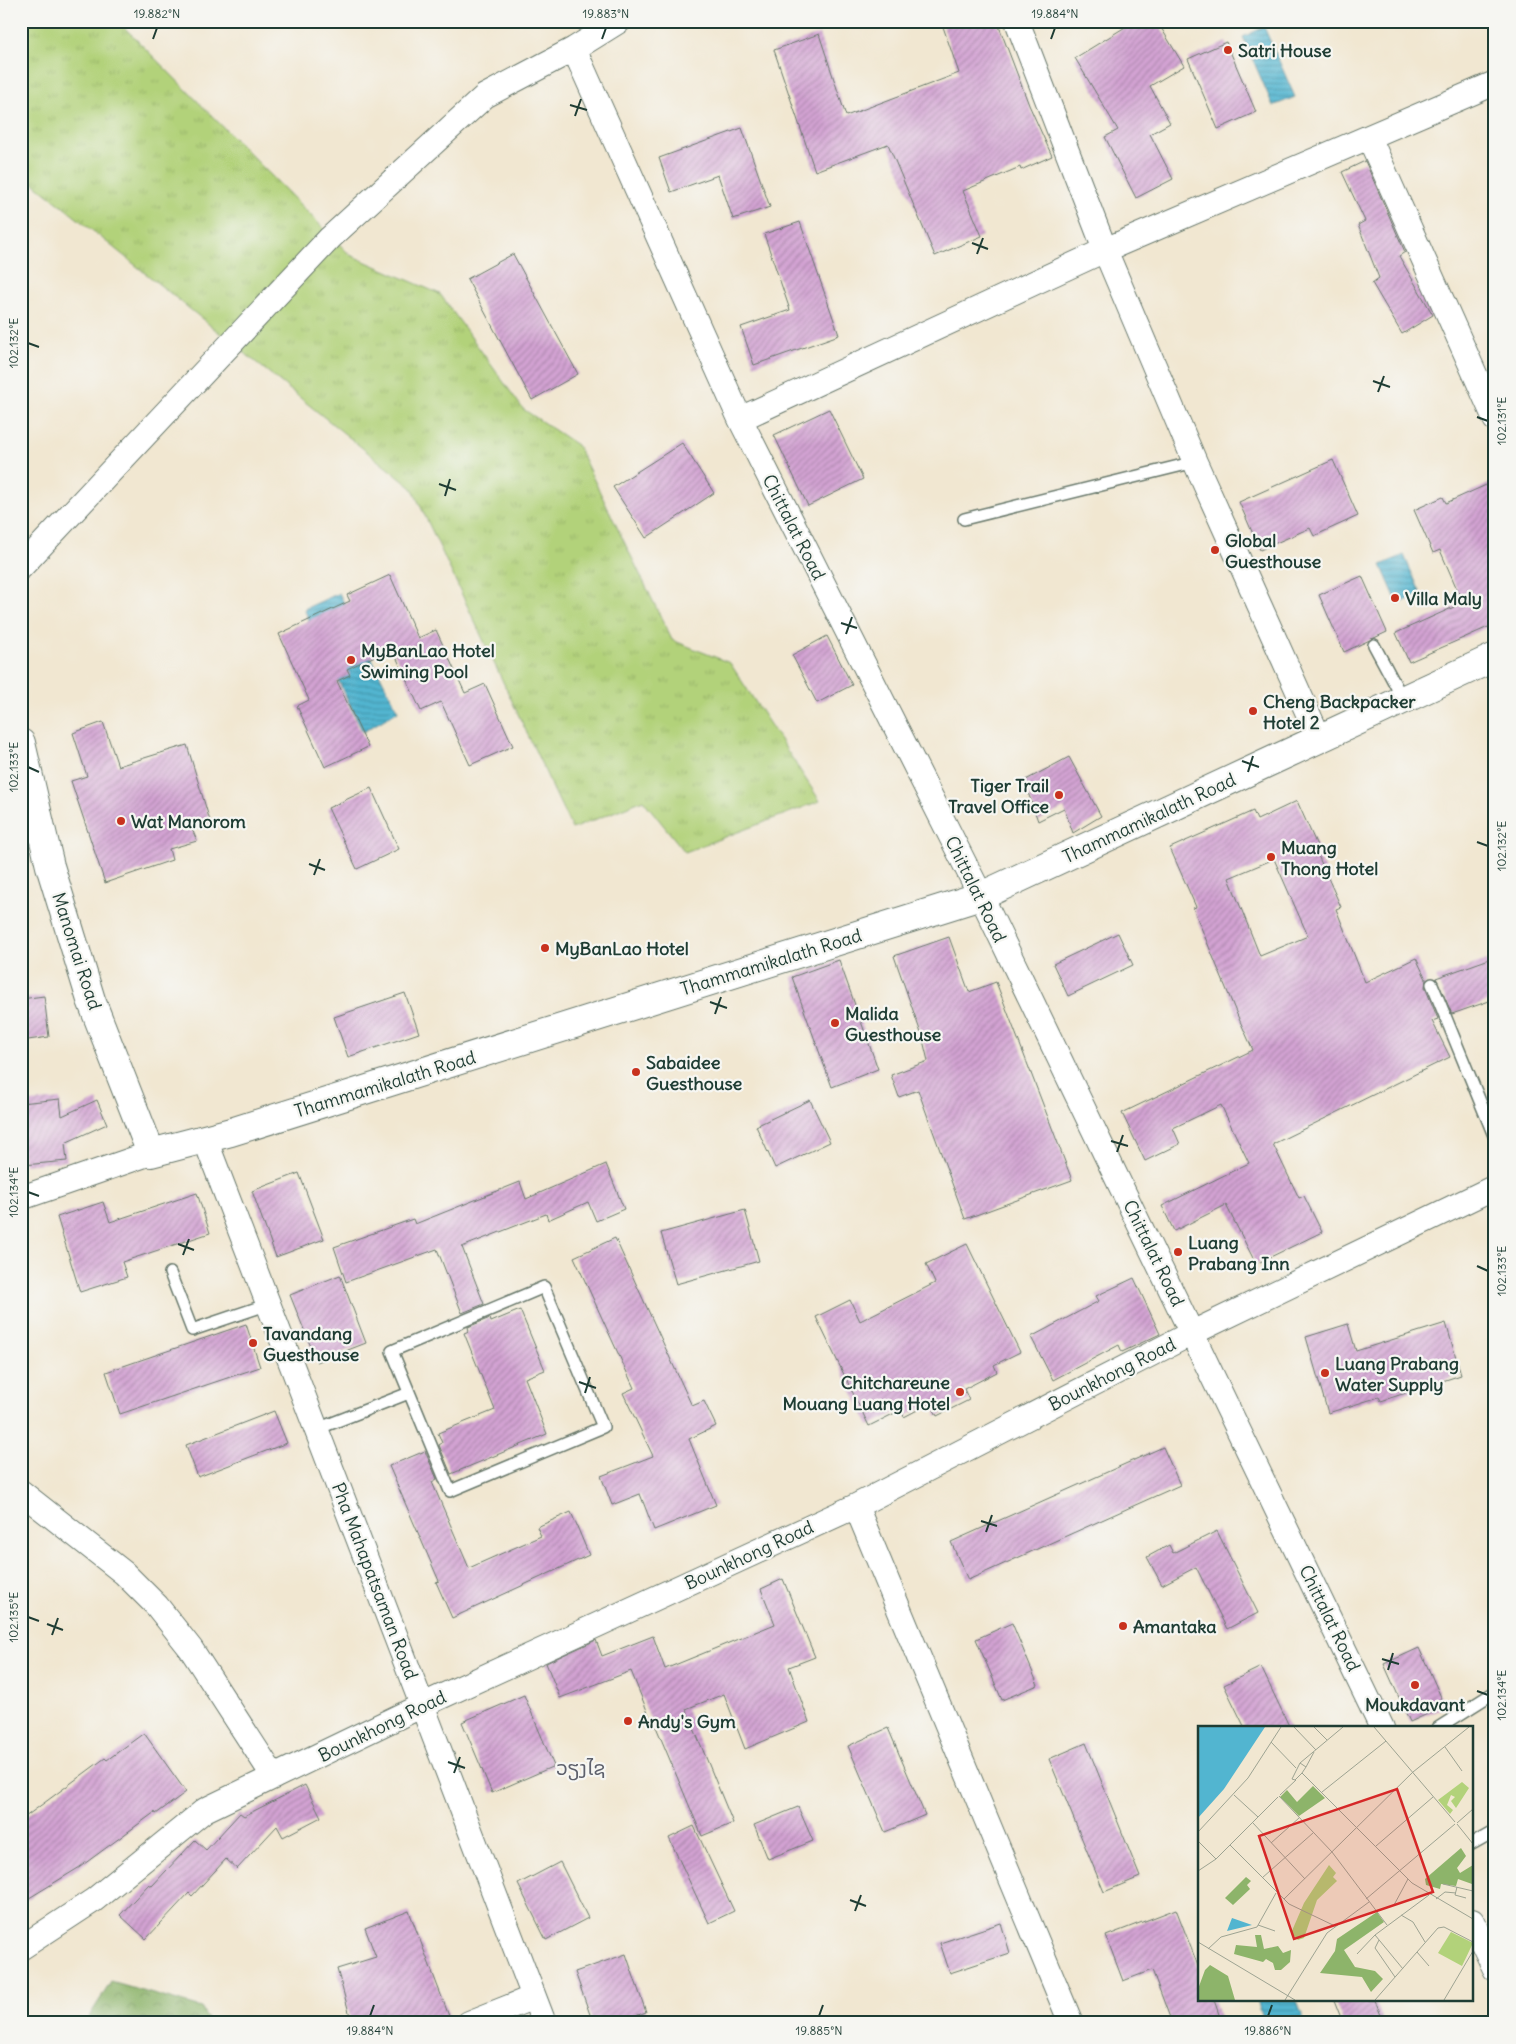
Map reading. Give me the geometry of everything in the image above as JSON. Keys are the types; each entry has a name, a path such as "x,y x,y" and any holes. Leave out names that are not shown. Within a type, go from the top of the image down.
{"street":[{"path":"21,567 330,238 486,96 574,49 619,21"},
{"path":"1017,21 1105,250 1195,462 1319,738"},
{"name":"Chittalat Road","path":"574,49 740,419 981,896 1381,1726"},
{"path":"740,419 1105,250 1495,83"},
{"path":"1369,137 1495,419"},
{"name":"Thammamikalath Road","path":"21,1198 151,1153 231,1132 981,896 1495,657"},
{"name":"Manomai Road","path":"21,743 50,866 91,1000 151,1153"},
{"name":"Pha Mahapatsaman Road","path":"205,1139 544,2023"},
{"name":"Bounkhong Road","path":"21,1948 94,1900 205,1810 423,1705 856,1506 1192,1333 1495,1187"},
{"path":"21,1492 124,1573 157,1606 191,1649 274,1777"},
{"path":"856,1506 1071,2023"},
{"path":"1474,1925 1495,1969"},
{"path":"469,2023 534,1997"}],"lane":[{"path":"964,519 1195,462"},
{"path":"1374,645 1403,699"},
{"path":"1432,984 1495,1138"},
{"path":"170,1273 192,1330 269,1304"},
{"path":"544,1287 603,1427 450,1491 409,1393 392,1351 544,1287"},
{"path":"316,1429 409,1393"},
{"path":"1441,1726 1495,1692"},
{"path":"1474,1843 1495,1831"}],"green space":[{"path":"31,21 118,21 350,255 440,294 523,409 577,445 672,640 730,663 820,801 685,852 643,800 572,829 412,488 21,173 21,26"},
{"path":"111,1982 202,2008 209,2023 85,2023"}],"water":[{"path":"1264,27 1295,97 1273,106 1243,37"},
{"path":"1404,555 1421,594 1398,604 1381,565"},
{"name":"MyBanLao Hotel Swiming Pool","path":"339,593 398,711 363,732 304,609"},
{"path":"1258,2002 1298,2002 1305,2023 1265,2023"}],"building":[{"path":"941,21 997,21 1029,105 1052,156 1021,170 1020,167 963,191 982,236 935,256 888,144 815,171 774,50 819,34 846,116 959,73"},
{"path":"1135,21 1157,21 1184,66 1150,86 1170,123 1150,134 1173,179 1136,198 1105,137 1118,130 1075,58"},
{"path":"1226,42 1256,112 1218,129 1188,59"},
{"path":"742,128 770,207 733,219 718,175 671,192 659,158"},
{"path":"1365,161 1405,252 1399,256 1433,315 1402,334 1372,283 1379,278 1358,225 1365,221 1342,172"},
{"path":"800,222 839,335 754,365 741,327 790,310 764,234"},
{"path":"513,254 578,374 532,400 467,279"},
{"path":"829,409 863,479 808,506 774,435"},
{"path":"682,443 714,493 646,538 613,487"},
{"path":"1333,460 1358,516 1314,536 1310,528 1260,550 1239,502"},
{"path":"1495,481 1495,624 1409,662 1396,633 1463,603 1440,550 1433,553 1414,510 1443,497 1446,503"},
{"path":"390,575 418,638 436,630 465,693 485,684 513,746 470,765 441,702 421,711 392,648 347,669 350,675 337,681 368,747 325,767 297,706 309,700 279,634 350,601 347,595"},
{"path":"1362,576 1387,632 1344,652 1319,595"},
{"path":"827,636 852,685 817,703 792,655"},
{"name":"Wat Manorom","path":"103,722 118,766 187,745 210,821 192,829 197,841 169,849 172,860 105,883 71,781 87,776 73,733"},
{"name":"Tiger Trail Travel Office","path":"1069,757 1101,816 1073,833 1064,808 1038,821 1024,781"},
{"path":"371,788 399,849 357,869 328,808"},
{"path":"1297,801 1319,850 1316,851 1341,907 1336,909 1365,982 1416,958 1426,979 1425,987 1438,1019 1432,1021 1450,1057 1273,1144 1299,1198 1304,1196 1322,1232 1256,1264 1226,1205 1174,1231 1162,1206 1249,1163 1221,1105 1173,1128 1180,1144 1145,1161 1122,1113 1253,1050 1193,908 1196,907 1170,848 1253,811 1257,820","holes":["1274,859 1308,936 1260,956 1229,878"]},
{"path":"1118,933 1133,965 1068,996 1053,964"},
{"path":"949,937 969,992 996,982 1072,1180 965,1219 918,1090 899,1097 891,1075 928,1061 922,1036 894,956"},
{"path":"1495,957 1495,999 1452,1014 1436,978"},
{"name":"Malida Guesthouse","path":"839,960 878,1069 832,1087 792,977"},
{"path":"405,993 419,1033 348,1057 334,1017"},
{"path":"44,996 49,1037 21,1041 21,999"},
{"path":"60,1099 62,1116 97,1100 107,1124 65,1143 67,1161 24,1165 21,1143 21,1103"},
{"path":"810,1100 830,1142 775,1168 756,1126"},
{"path":"606,1164 624,1209 596,1221 588,1202 548,1220 546,1214 462,1247 484,1304 462,1313 437,1249 346,1282 334,1247 413,1219 415,1224 520,1182 526,1199"},
{"path":"299,1173 324,1239 276,1257 252,1191"},
{"path":"197,1193 210,1233 122,1262 127,1277 80,1292 57,1217 103,1202 110,1222"},
{"path":"745,1210 759,1261 676,1284 661,1233"},
{"path":"615,1238 692,1406 704,1401 716,1426 689,1439 716,1505 654,1530 640,1494 612,1505 601,1476 653,1456 623,1393 634,1388 574,1257"},
{"path":"967,1244 1020,1352 994,1365 997,1372 964,1389 969,1400 937,1416 931,1403 904,1417 901,1410 869,1426 816,1317 850,1300 860,1321 935,1283 926,1264"},
{"path":"340,1275 366,1343 317,1362 290,1295"},
{"path":"1134,1278 1160,1334 1122,1352 1119,1345 1053,1380 1031,1337 1099,1301 1096,1296"},
{"path":"520,1310 545,1370 525,1378 547,1434 451,1474 439,1445 442,1443 438,1433 495,1410 464,1333 469,1331 468,1327 490,1318 491,1322"},
{"path":"1446,1323 1461,1375 1381,1401 1379,1397 1328,1413 1306,1337 1348,1324 1356,1351"},
{"path":"246,1324 260,1367 120,1414 106,1372"},
{"path":"274,1411 287,1443 198,1477 186,1445"},
{"path":"1163,1447 1180,1485 968,1580 951,1542"},
{"path":"425,1451 437,1479 432,1482 469,1568 541,1536 537,1527 571,1512 589,1555 452,1618 436,1582 439,1581 389,1466"},
{"path":"1217,1531 1258,1613 1227,1629 1196,1567 1162,1585 1147,1557 1169,1545 1173,1553"},
{"path":"783,1579 815,1657 789,1667 809,1722 745,1749 724,1694 686,1709 733,1823 702,1836 631,1671 560,1698 546,1663 596,1640 602,1656 653,1636 665,1669 775,1624 761,1589"},
{"path":"1012,1623 1038,1685 1002,1700 976,1639"},
{"name":"Moukdavant","path":"1419,1648 1445,1706 1410,1722 1384,1664"},
{"path":"1261,1667 1289,1726 1244,1726 1224,1685"},
{"path":"524,1695 554,1766 492,1793 462,1722"},
{"path":"888,1728 925,1815 885,1832 848,1746"},
{"path":"144,1733 186,1792 156,1814 155,1812 80,1867 21,1903 21,1820 105,1758 107,1760"},
{"path":"1086,1743 1140,1877 1104,1892 1049,1759"},
{"path":"305,1785 321,1817 283,1837 277,1826 237,1869 226,1859 192,1896 189,1893 146,1939 120,1915 149,1884 152,1886 195,1840 206,1850 240,1813 244,1816"},
{"path":"798,1807 813,1841 768,1859 754,1825"},
{"path":"694,1826 734,1911 709,1923 669,1838"},
{"path":"560,1862 588,1918 546,1940 518,1884"},
{"path":"1176,1909 1198,1966 1198,2002 1215,2002 1222,2023 1172,2023 1152,1970 1123,1981 1106,1936"},
{"path":"409,1911 449,2016 431,2023 352,2023 337,1969 376,1957 365,1928"},
{"path":"1001,1923 1010,1953 950,1973 940,1943"},
{"path":"626,1954 646,2012 617,2023 593,2023 575,1972"},
{"path":"1335,2002 1376,2002 1384,2023 1343,2023"}],"place":[{"name":"Satri House","path":"1228,50"},
{"name":"Global Guesthouse","path":"1215,550"},
{"name":"Villa Maly","path":"1395,598"},
{"name":"MyBanLao Hotel Swiming Pool","path":"351,660"},
{"name":"Cheng Backpacker Hotel 2","path":"1253,711"},
{"name":"Tiger Trail Travel Office","path":"1059,795"},
{"name":"Wat Manorom","path":"121,821"},
{"name":"Muang Thong Hotel","path":"1271,857"},
{"name":"MyBanLao Hotel","path":"545,948"},
{"name":"Malida Guesthouse","path":"835,1023"},
{"name":"Sabaidee Guesthouse","path":"636,1072"},
{"name":"Luang Prabang Inn","path":"1178,1252"},
{"name":"Tavandang Guesthouse","path":"253,1343"},
{"name":"Luang Prabang Water Supply","path":"1325,1373"},
{"name":"Chitchareune Mouang Luang Hotel","path":"960,1392"},
{"name":"Amantaka","path":"1123,1626"},
{"name":"Moukdavant","path":"1415,1685"},
{"name":"Andy's Gym","path":"628,1721"}],"district":[{"name":"ວຽງໄຊ","path":"581,1767"}]}
